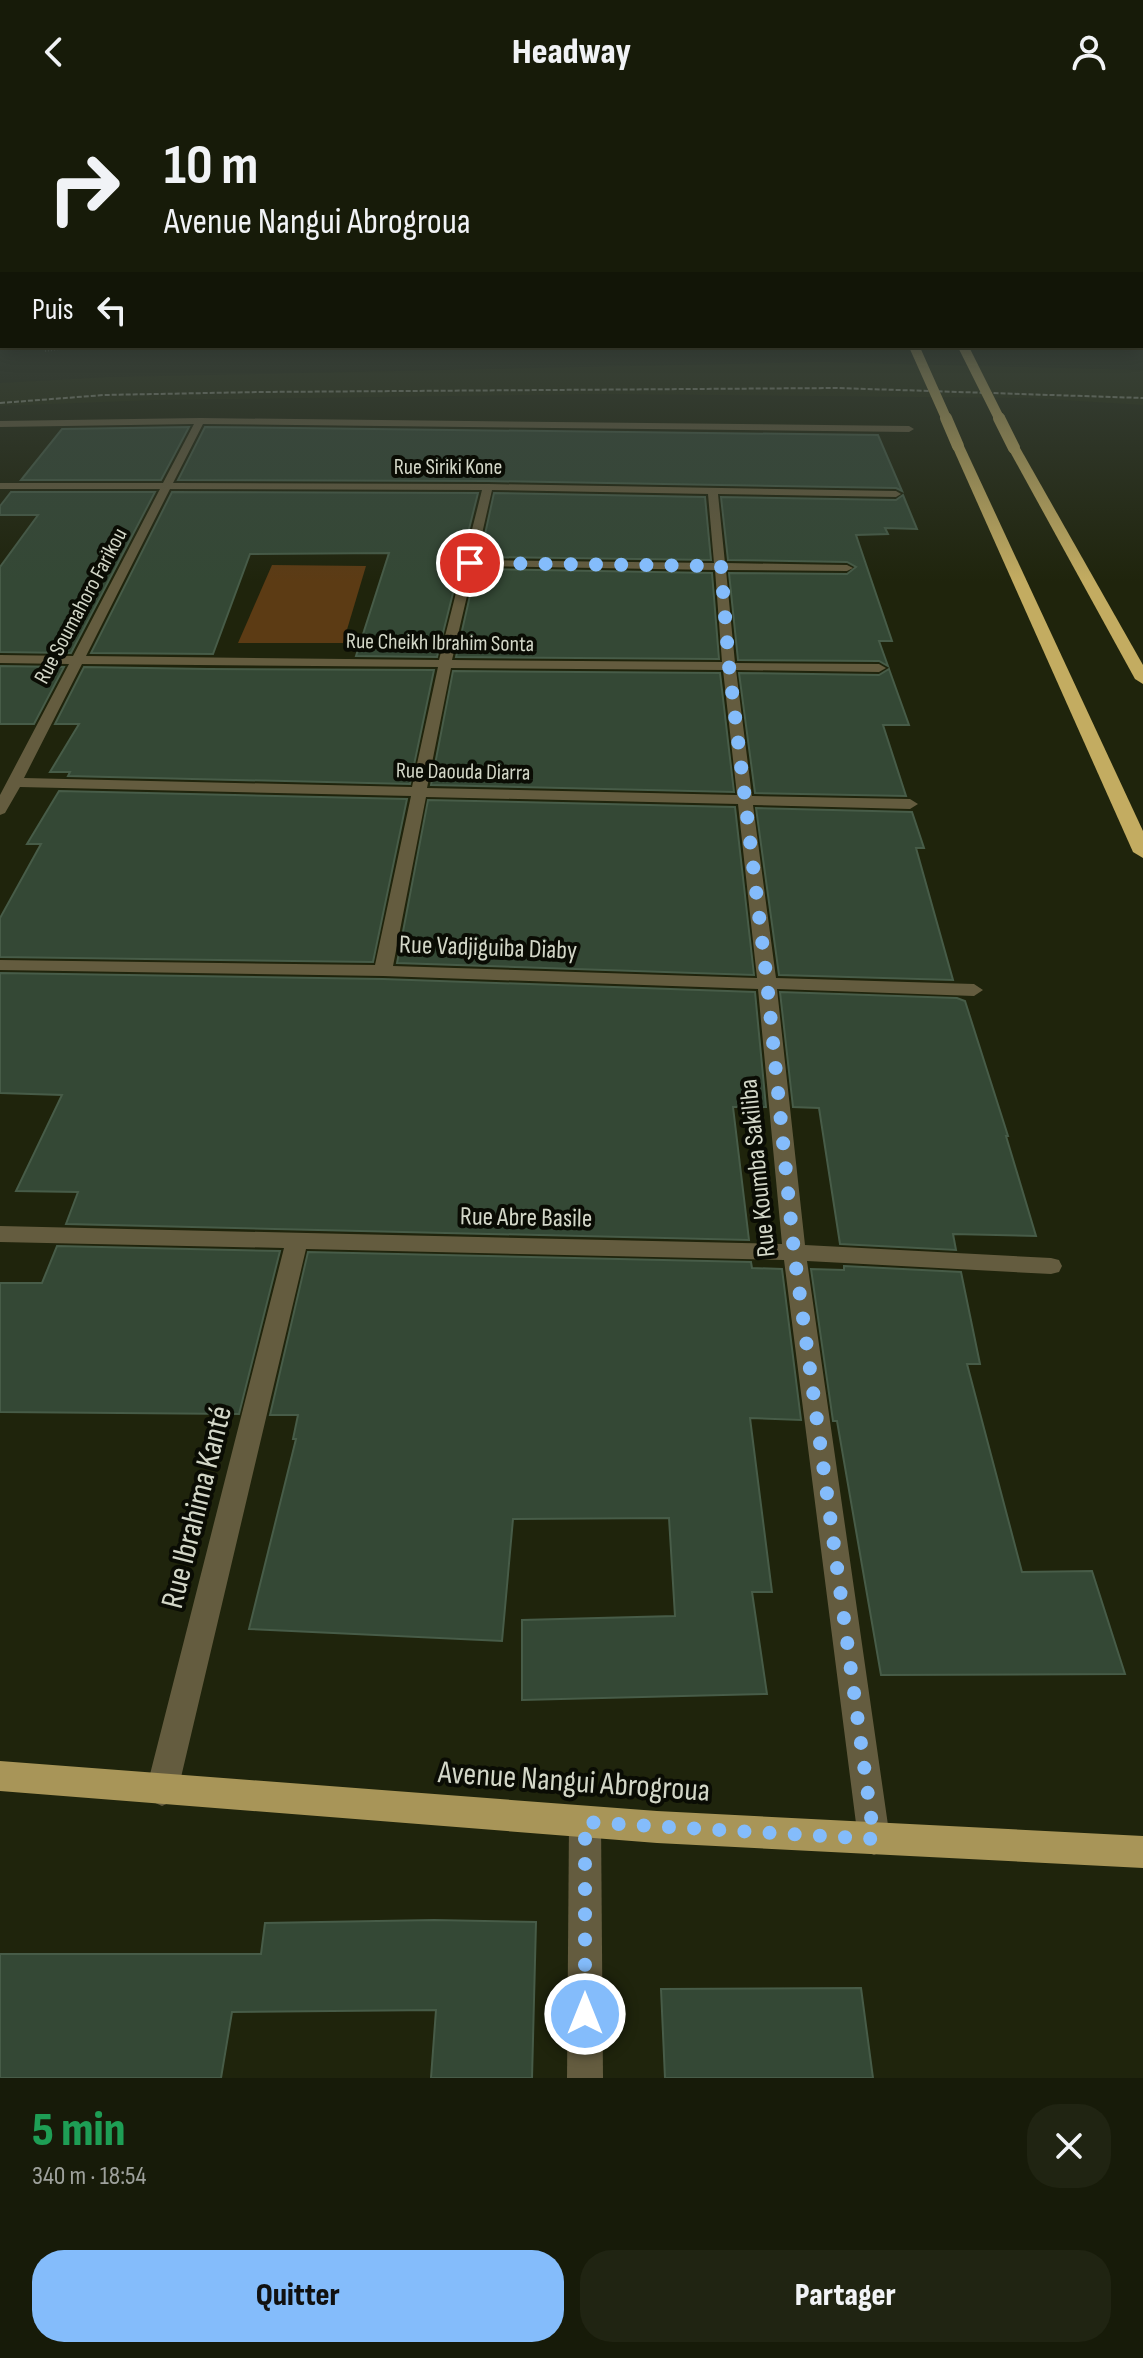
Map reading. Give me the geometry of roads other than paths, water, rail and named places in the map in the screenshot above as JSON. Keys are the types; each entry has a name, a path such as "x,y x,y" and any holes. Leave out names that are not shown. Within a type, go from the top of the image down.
{"highway":[{"path":"936,397 1143,852"},
{"path":"989,397 1143,679"}],"main road":[{"name":"Avenue Nangui Abrogroua","path":"0,1776 585,1822 1143,1852"}],"street":[{"path":"0,424 200,421 909,429"},
{"name":"Rue Soumahoro Farikou","path":"0,810 75,658 200,421"},
{"name":"Rue Siriki Kone","path":"0,486 488,487 896,494"},
{"path":"383,971 445,663 488,487"},
{"name":"Rue Koumba Sakiliba","path":"713,490 729,666 767,982 794,1252 874,1839"},
{"path":"470,563 847,568"},
{"name":"Rue Cheikh Ibrahim Sonta","path":"0,659 879,668"},
{"name":"Rue Daouda Diarra","path":"14,782 910,804"},
{"name":"Rue Vadjiguiba Diaby","path":"0,965 383,971 974,990"},
{"name":"Rue Abre Basile","path":"0,1234 794,1252 1051,1266"},
{"name":"Rue Ibrahima Kanté","path":"162,1790 297,1241"},
{"path":"585,1822 585,2078"}],"railway":[{"path":"0,403 76,397"},
{"path":"1116,397 1143,398"}]}
